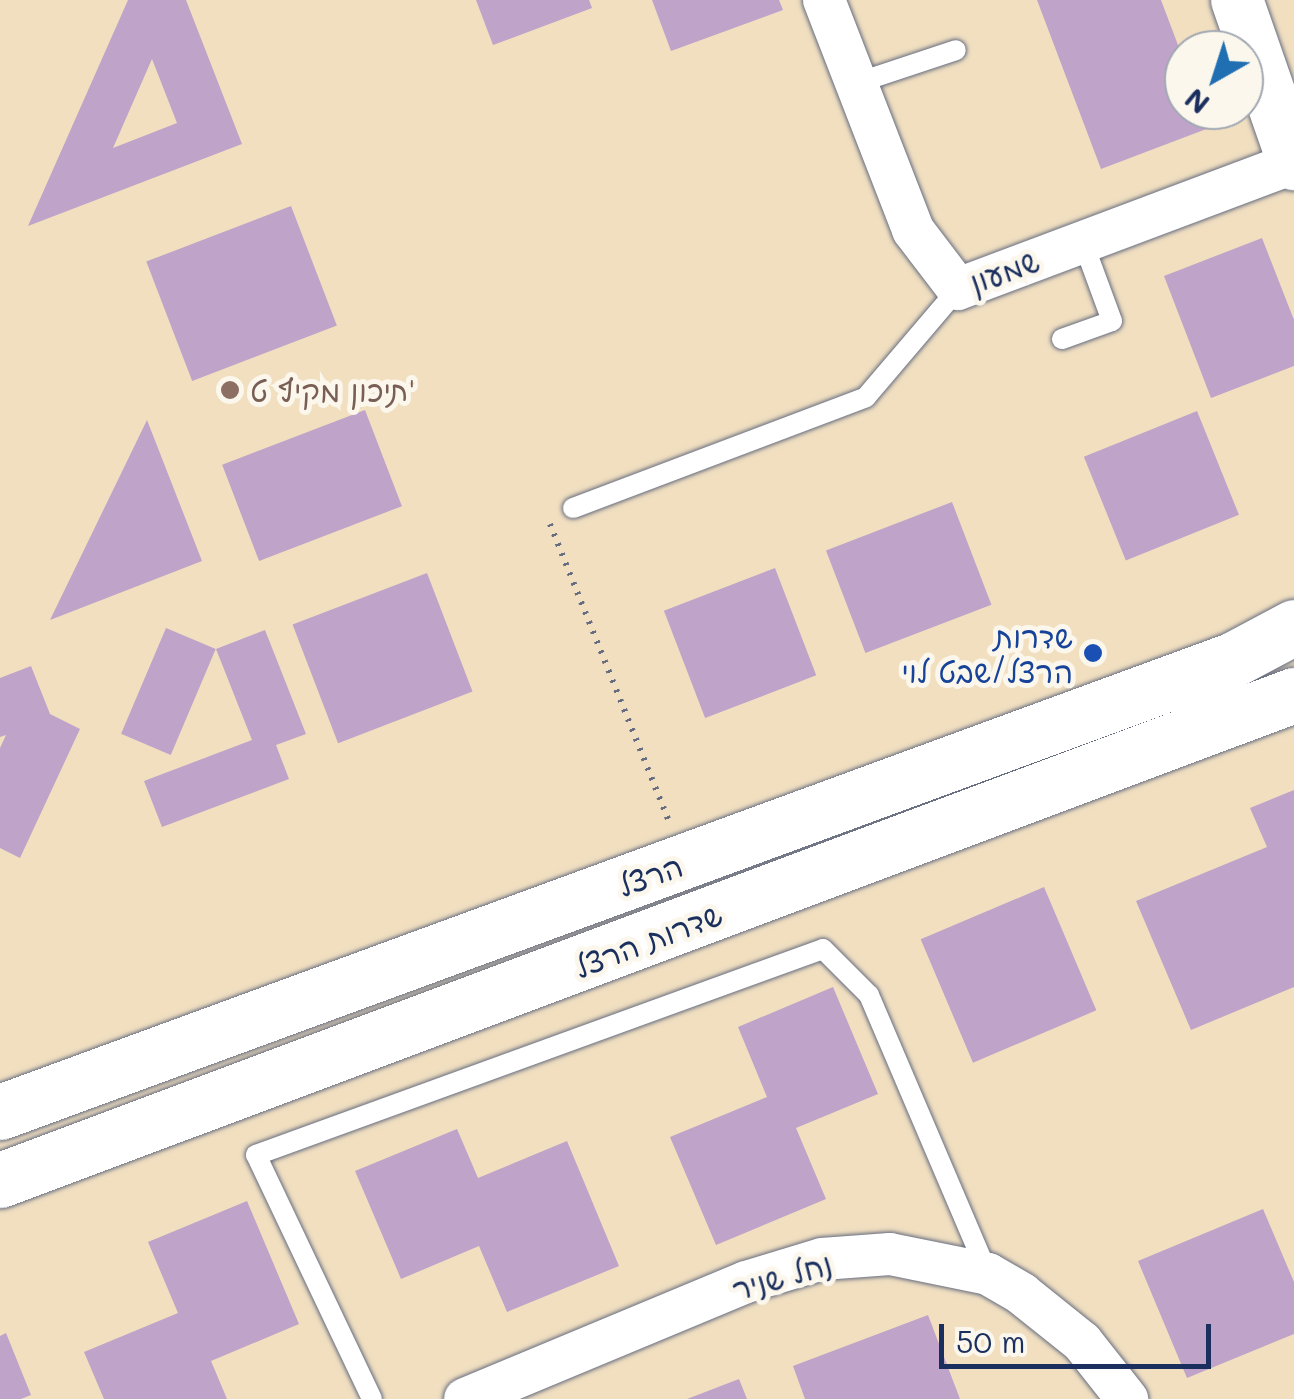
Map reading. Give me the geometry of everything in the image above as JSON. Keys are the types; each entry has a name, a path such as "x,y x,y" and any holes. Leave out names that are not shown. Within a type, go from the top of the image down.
{"main road":[{"name":"הרצל","path":"0,1112 1232,660 1294,627"},
{"name":"שדרות הרצל","path":"0,1180 1294,694"}],"street":[{"name":"שמעון","path":"824,0 913,230 958,289 1294,163"},
{"path":"1237,0 1294,163"},
{"name":"נחל שניר","path":"465,1399 746,1282 822,1260 890,1254 988,1274 1082,1342 1128,1399"}],"lane":[{"path":"858,83 956,50"},
{"path":"1062,339 1112,321 1082,242"},
{"path":"574,508 866,397 958,289"},
{"path":"372,1399 256,1155 823,949 869,996 988,1274"}],"path":[{"path":"547,517 685,862"}],"building":[{"path":"128,0 186,0 242,144 28,226","holes":["152,59 177,123 113,148"]},
{"path":"476,0 589,0 592,8 493,45"},
{"path":"652,0 779,0 783,10 671,51"},
{"path":"1037,0 1161,0 1172,30 1164,30 1164,130 1204,130 1101,169"},
{"path":"291,206 337,325 192,381 146,262"},
{"path":"1262,238 1294,320 1294,366 1211,398 1164,276"},
{"path":"365,410 402,506 259,561 222,465"},
{"path":"1197,411 1239,515 1126,561 1084,457"},
{"path":"147,420 202,561 50,620"},
{"path":"952,502 991,605 865,653 826,550"},
{"path":"775,568 816,675 705,718 664,611"},
{"path":"427,573 473,692 338,743 293,625"},
{"path":"166,628 216,649 171,755 121,734"},
{"path":"265,630 306,734 276,745 289,779 162,827 144,781 252,740 216,649"},
{"path":"31,666 50,714 80,729 20,858 0,848 0,748 6,735 0,737 0,678"},
{"path":"1294,790 1294,987 1191,1030 1136,901 1267,847 1250,808"},
{"path":"1044,887 1096,1010 973,1063 921,939"},
{"path":"833,987 878,1094 796,1128 826,1199 716,1245 670,1137 767,1097 738,1027"},
{"path":"457,1129 478,1178 567,1141 619,1266 507,1312 479,1246 401,1279 355,1171"},
{"path":"247,1201 299,1324 211,1361 227,1399 104,1399 84,1352 178,1313 148,1242"},
{"path":"1263,1209 1294,1282 1294,1334 1187,1378 1138,1261"},
{"path":"928,1315 960,1399 805,1399 793,1366"},
{"path":"6,1333 31,1395 21,1399 0,1399 0,1336"},
{"path":"739,1379 747,1399 687,1399"}],"place":[{"name":"תיכון מקיף ט'","path":"230,390"},
{"name":"שדרות הרצל/שבט לוי","path":"1093,653"}]}
